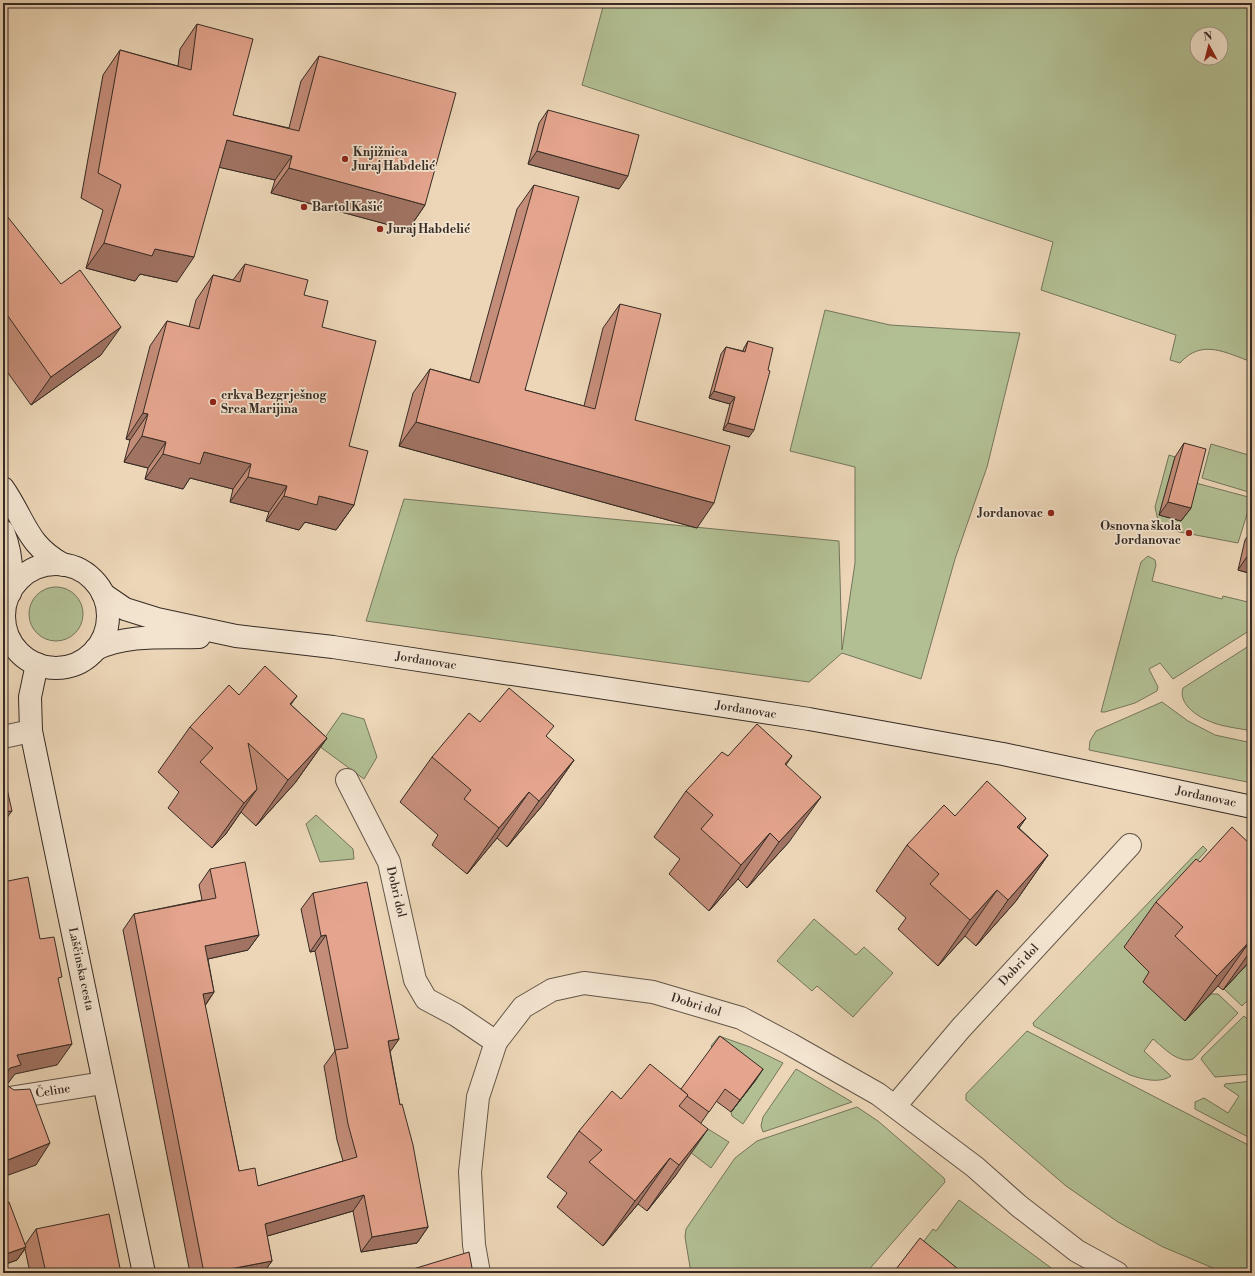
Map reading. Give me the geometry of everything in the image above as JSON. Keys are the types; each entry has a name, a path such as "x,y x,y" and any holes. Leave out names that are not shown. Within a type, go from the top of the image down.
{"main road":[{"path":"3,488 33,540 43,552 64,565"},
{"path":"3,531 12,564 10,593 4,612 5,626 10,640 18,651 28,660 37,664 59,668 72,665 88,657 96,649 105,632 108,621 107,608 103,594 97,585 86,574 76,568 50,564 36,569 24,576 10,593"},
{"name":"Jordanovac","path":"103,594 125,608 150,617 236,636 333,647 809,719 1003,754 1252,807"},
{"name":"Jordanovac","path":"96,649 112,642 129,639 236,636"},
{"name":"Laščinska cesta","path":"37,664 30,697 31,731 83,977 103,1083 144,1273"},
{"path":"3,737 31,731"},
{"name":"Dobri dol","path":"347,780 389,862 415,980 426,1000 456,1015 496,1042"},
{"name":"Dobri dol","path":"895,1106 961,1028 1130,845"},
{"name":"Dobri dol","path":"479,1273 474,1245 470,1172 478,1097 496,1042 523,1007 552,990 584,983 653,992 741,1018 861,1082 975,1167 1019,1206 1077,1251 1117,1273"},
{"name":"Čeline","path":"3,1099 103,1083"}],"green space":[{"path":"604,3 1252,3 1252,362 1224,352 1206,349 1188,355 1180,363 1170,360 1176,335 1041,290 1053,242 582,85"},
{"path":"825,310 890,325 1020,333 987,467 955,559 921,679 842,653 809,682 366,621 404,499 839,541 842,650 855,563 855,467 790,451"},
{"path":"1211,444 1252,456 1252,493 1202,478"},
{"path":"1169,455 1175,457 1159,515 1192,482 1252,498 1238,543 1164,529 1159,525 1155,507"},
{"path":"1148,556 1155,560 1156,565 1152,581 1222,599 1223,596 1252,603 1252,629 1173,679 1160,663 1149,669 1158,687 1157,691 1135,703 1101,712 1141,562"},
{"path":"56,587 66,589 75,595 81,604 83,614 81,624 75,633 66,639 56,641 46,639 37,633 31,624 29,614 31,604 37,595 46,589"},
{"path":"1252,644 1252,731 1214,723 1199,716 1189,708 1183,699 1183,688"},
{"path":"1162,702 1188,721 1215,735 1252,743 1252,783 1089,750 1090,741 1096,731"},
{"path":"342,713 364,719 377,757 364,779 319,746"},
{"path":"316,815 353,849 354,859 320,862 306,824"},
{"path":"1203,846 1207,850 1160,901 1151,973 1185,1021 1211,994 1218,994 1238,1013 1193,1059 1187,1060 1177,1057 1153,1039 1144,1051 1171,1076 1161,1080 1145,1079 1130,1075 1034,1026 1033,1023"},
{"path":"814,919 856,955 864,947 893,973 853,1017 817,986 812,991 777,961"},
{"path":"1252,959 1252,996 1242,1006 1224,989"},
{"path":"1244,1016 1252,1023 1252,1074 1215,1077 1201,1059"},
{"path":"1027,1031 1252,1147 1252,1273 1225,1273 1163,1247 1118,1222 1066,1186 966,1100 966,1094"},
{"path":"719,1036 750,1047 783,1063 743,1124 732,1116 731,1112 755,1081 712,1048 711,1046"},
{"path":"796,1069 852,1102 763,1132 761,1126 763,1117"},
{"path":"1252,1081 1252,1139 1195,1109 1195,1102 1204,1098 1228,1113 1239,1096 1224,1086 1225,1084"},
{"path":"857,1107 878,1121 944,1178 945,1182 866,1273 691,1273 685,1237 686,1229 735,1158 757,1141"},
{"path":"700,1124 729,1142 711,1168 656,1126"},
{"path":"959,1200 1058,1273 937,1273 914,1254 933,1229 936,1231"}],"building":[{"path":"197,24 253,39 233,115 299,131 319,56 456,93 425,205 289,168 292,156 227,140 194,257 155,249 152,256 104,243 121,185 98,173 120,50 191,70"},
{"path":"548,110 639,135 628,176 537,151"},
{"path":"534,185 579,197 525,390 595,409 620,304 661,314 635,420 730,446 714,503 416,422 430,369 479,383"},
{"path":"3,211 61,284 80,270 121,327 51,377 3,309"},
{"name":"crkva Bezgrješnog Srca Marijina","path":"245,264 308,280 304,295 328,301 322,327 376,341 349,446 368,451 354,505 319,496 317,505 284,496 287,486 248,477 251,464 204,452 200,464 163,454 166,442 142,436 148,414 143,413 167,321 199,329 213,275 240,282"},
{"path":"748,341 773,348 768,370 770,371 754,430 728,423 735,397 714,391 726,347 745,352"},
{"path":"1184,443 1206,449 1191,508 1168,502"},
{"path":"265,666 297,696 290,704 327,738 288,780 248,743 257,789 244,803 200,762 213,748 190,727 229,685 239,695"},
{"path":"509,688 554,726 546,736 574,760 539,801 529,792 499,828 464,799 471,790 432,757 469,713 480,722"},
{"path":"757,724 792,756 785,764 821,797 779,842 770,833 741,865 701,829 713,815 686,791 722,752 728,756"},
{"path":"3,771 12,811 3,812"},
{"path":"987,781 1026,818 1017,827 1048,855 1008,900 997,890 970,920 930,884 939,874 907,845 944,805 955,816"},
{"path":"1232,827 1252,846 1252,942 1250,941 1217,976 1175,936 1183,927 1156,902 1196,859 1200,862"},
{"path":"245,862 259,935 205,946 214,992 203,994 239,1171 255,1168 258,1186 357,1157 348,1124 335,1050 348,1048 326,935 321,936 313,893 367,882 399,1039 388,1041 400,1105 402,1104 413,1145 428,1227 372,1237 364,1195 265,1224 272,1261 204,1273 134,914 216,898 210,869"},
{"path":"28,877 40,939 54,937 62,977 58,978 72,1044 17,1055 21,1065 10,1068 6,1074 8,1086 14,1090 30,1089 50,1143 3,1162 3,882"},
{"path":"720,1036 763,1069 740,1100 725,1089 709,1112 687,1096 688,1095 681,1089"},
{"path":"650,1064 688,1095 679,1106 708,1129 679,1165 670,1158 635,1201 589,1162 602,1150 579,1131 612,1091 621,1099"},
{"path":"9,1202 26,1247 3,1255 3,1204"},
{"path":"109,1214 121,1273 46,1273 36,1229"},
{"path":"920,1238 963,1273 893,1273"},
{"path":"469,1252 473,1273 400,1273"}],"place":[{"name":"Knjižnica Juraj Habdelić","path":"345,159"},
{"name":"Bartol Kašić","path":"304,207"},
{"name":"Juraj Habdelić","path":"380,229"},
{"name":"crkva Bezgrješnog Srca Marijina","path":"213,402"},
{"name":"Jordanovac","path":"1051,513"},
{"name":"Osnovna škola Jordanovac","path":"1189,533"}]}
